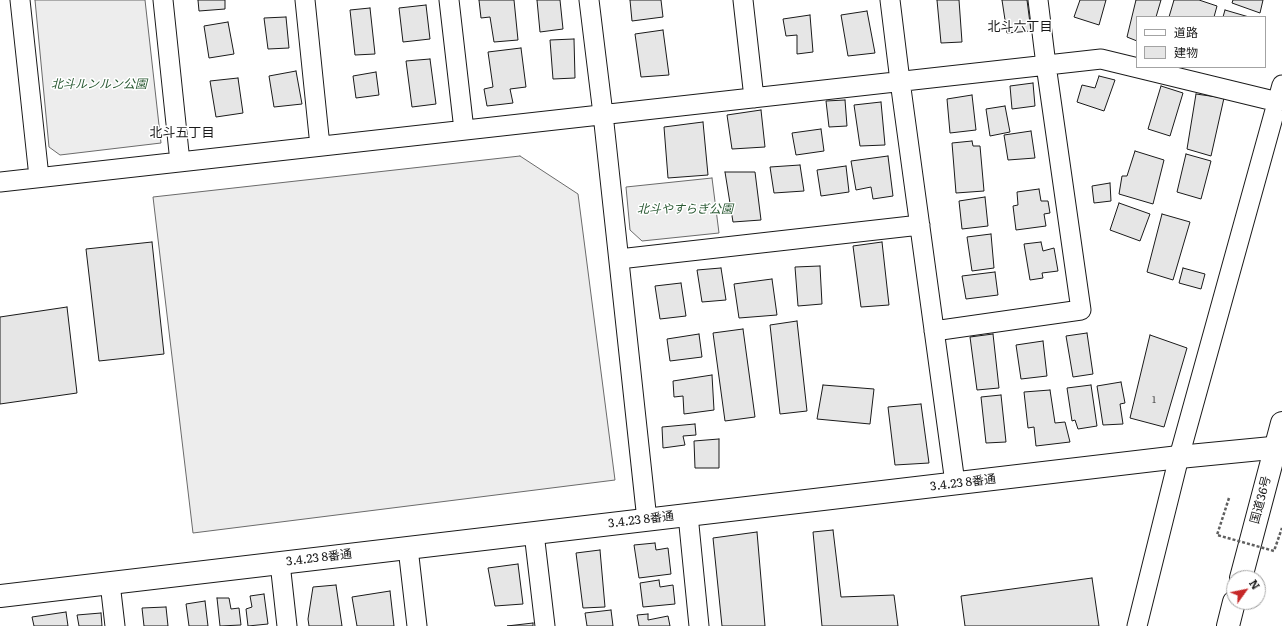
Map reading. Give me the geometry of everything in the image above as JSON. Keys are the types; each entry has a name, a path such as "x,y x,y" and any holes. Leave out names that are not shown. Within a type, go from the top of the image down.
{"main road":[{"name":"国道36号","path":"1242,570 1278,448 1282,423"},
{"name":"3.4.23 8番通","path":"0,596 1179,457 1278,448"},
{"path":"1228,626 1232,610"}],"street":[{"path":"20,0 39,177"},
{"path":"163,0 180,162"},
{"path":"305,0 320,146"},
{"path":"449,0 464,130"},
{"path":"589,0 603,114 647,520"},
{"path":"743,0 754,98"},
{"path":"890,0 955,484"},
{"path":"934,332 1081,310 1038,0"},
{"path":"0,182 1101,59 1136,66"},
{"path":"1138,626 1179,457 1280,93 1148,68"},
{"path":"619,259 920,226"},
{"path":"688,515 699,626"},
{"path":"534,533 545,626"},
{"path":"408,548 417,626"},
{"path":"280,563 287,626"},
{"path":"110,583 115,626"}],"path":[{"path":"1229,498 1217,535 1274,551 1282,528"}],"shaded area":[{"name":"北斗ルンルン公園","path":"35,0 145,0 161,143 60,155 49,147"},
{"path":"520,156 578,194 615,480 193,533 153,197"},
{"name":"北斗やすらぎ公園","path":"712,178 719,233 642,241 630,230 626,187"}],"building":[{"path":"198,0 225,0 225,9 199,11"},
{"path":"479,0 514,0 518,40 494,42 490,17 481,18"},
{"path":"537,0 560,0 563,29 540,32"},
{"path":"630,0 661,0 663,17 632,21"},
{"path":"937,0 959,0 962,42 941,43"},
{"path":"1002,0 1027,0 1031,31 1007,33"},
{"path":"1080,0 1106,0 1099,25 1074,17"},
{"path":"1136,0 1161,0 1156,16 1136,16 1136,41 1127,37"},
{"path":"1174,0 1199,0 1217,6 1214,16 1169,16"},
{"path":"1233,0 1263,0 1260,13 1232,3"},
{"path":"426,5 430,39 403,42 399,8"},
{"path":"370,8 375,54 355,55 350,10"},
{"path":"1225,10 1246,16 1223,16"},
{"path":"867,11 875,53 848,56 841,15"},
{"path":"810,15 813,52 797,54 797,35 786,36 783,19"},
{"path":"286,17 289,48 268,49 264,18"},
{"path":"228,22 234,54 209,58 204,26"},
{"path":"663,30 669,75 641,77 635,34"},
{"path":"574,39 575,78 553,79 550,40"},
{"path":"521,48 526,87 510,89 513,103 487,106 484,89 493,87 488,52"},
{"path":"430,59 436,104 412,107 406,61"},
{"path":"296,71 302,104 274,107 269,76"},
{"path":"376,72 379,95 356,98 353,76"},
{"path":"1099,76 1115,80 1104,111 1077,102 1082,85 1095,88"},
{"path":"238,78 243,113 216,117 210,81"},
{"path":"1033,83 1035,106 1012,109 1010,86"},
{"path":"1161,86 1183,93 1170,136 1148,129"},
{"path":"1196,94 1224,98 1211,156 1187,149"},
{"path":"972,95 976,130 950,133 947,99"},
{"path":"845,100 847,126 829,127 826,101"},
{"path":"881,102 885,145 860,146 854,105"},
{"path":"1005,106 1010,132 990,136 986,109"},
{"path":"761,110 765,147 732,149 727,115"},
{"path":"703,122 708,175 668,178 664,127"},
{"path":"821,129 824,151 796,155 792,133"},
{"path":"1031,131 1035,158 1008,160 1004,135"},
{"path":"972,141 973,146 980,146 984,191 956,193 952,143"},
{"path":"1135,151 1164,160 1153,204 1119,194 1122,176 1127,176"},
{"path":"1186,154 1211,161 1201,199 1177,192"},
{"path":"888,156 893,196 873,199 871,187 856,190 851,161"},
{"path":"800,165 804,191 774,193 770,167"},
{"path":"846,166 849,192 821,196 817,170"},
{"path":"725,172 755,172 761,220 733,222"},
{"path":"1110,183 1111,201 1094,203 1092,186"},
{"path":"1039,189 1041,201 1048,201 1050,213 1044,214 1046,226 1016,230 1013,206 1018,205 1017,192"},
{"path":"985,197 988,226 962,229 959,201"},
{"path":"1119,203 1150,214 1140,241 1110,230"},
{"path":"1162,214 1190,222 1173,280 1147,272"},
{"path":"991,234 994,268 972,271 967,237"},
{"path":"152,242 164,354 99,361 86,249"},
{"path":"882,242 889,305 861,307 853,246"},
{"path":"1041,242 1043,251 1054,248 1058,271 1042,273 1043,278 1030,280 1024,244"},
{"path":"820,266 822,304 798,306 795,267"},
{"path":"721,268 726,300 702,302 697,270"},
{"path":"1183,268 1205,274 1201,289 1179,283"},
{"path":"995,272 998,295 966,299 962,276"},
{"path":"772,279 777,315 739,318 734,284"},
{"path":"681,283 686,316 660,319 655,286"},
{"path":"67,307 77,393 0,404 0,317"},
{"path":"797,321 807,411 780,414 770,325"},
{"path":"743,329 755,417 725,421 713,333"},
{"path":"1087,333 1093,374 1073,377 1066,336"},
{"path":"699,334 702,357 670,361 667,339"},
{"path":"993,334 999,388 977,390 970,337"},
{"path":"1150,335 1187,348 1164,427 1130,418"},
{"path":"1043,341 1047,376 1021,379 1016,345"},
{"path":"712,375 714,410 684,414 683,396 674,397 673,381"},
{"path":"1121,382 1125,403 1120,404 1123,424 1103,425 1097,386"},
{"path":"823,385 874,389 870,424 817,419"},
{"path":"1091,385 1097,426 1078,429 1075,420 1072,421 1067,388"},
{"path":"1050,390 1055,423 1065,422 1070,442 1036,446 1034,427 1028,428 1024,392"},
{"path":"1001,395 1006,442 986,443 981,397"},
{"path":"921,404 929,463 895,465 888,407"},
{"path":"695,424 696,435 683,436 685,445 663,448 662,427"},
{"path":"719,439 719,468 695,468 694,441"},
{"path":"833,530 841,597 894,595 898,626 822,626 813,532"},
{"path":"757,532 765,626 722,626 713,538"},
{"path":"655,543 656,550 668,548 671,574 639,578 634,545"},
{"path":"600,550 605,607 583,608 576,553"},
{"path":"518,564 523,604 495,606 488,568"},
{"path":"1092,578 1099,626 965,626 961,596"},
{"path":"659,580 660,587 673,585 675,604 643,607 640,583"},
{"path":"336,585 342,626 309,626 308,619 313,587"},
{"path":"390,591 394,626 357,626 352,597"},
{"path":"264,594 268,624 248,626 246,609 252,607 250,596"},
{"path":"217,598 229,598 231,609 239,608 241,625 220,626"},
{"path":"205,601 208,626 189,626 186,604"},
{"path":"166,607 168,626 144,626 142,608"},
{"path":"611,610 613,626 587,626 585,613"},
{"path":"66,612 68,626 34,626 32,617"},
{"path":"101,613 102,626 79,626 77,615"},
{"path":"648,614 648,620 668,616 670,626 639,626 637,615"},
{"path":"533,623 533,626 507,626"}],"district":[{"name":"北斗六丁目","path":"1020,27"},
{"name":"北斗五丁目","path":"182,133"}]}
